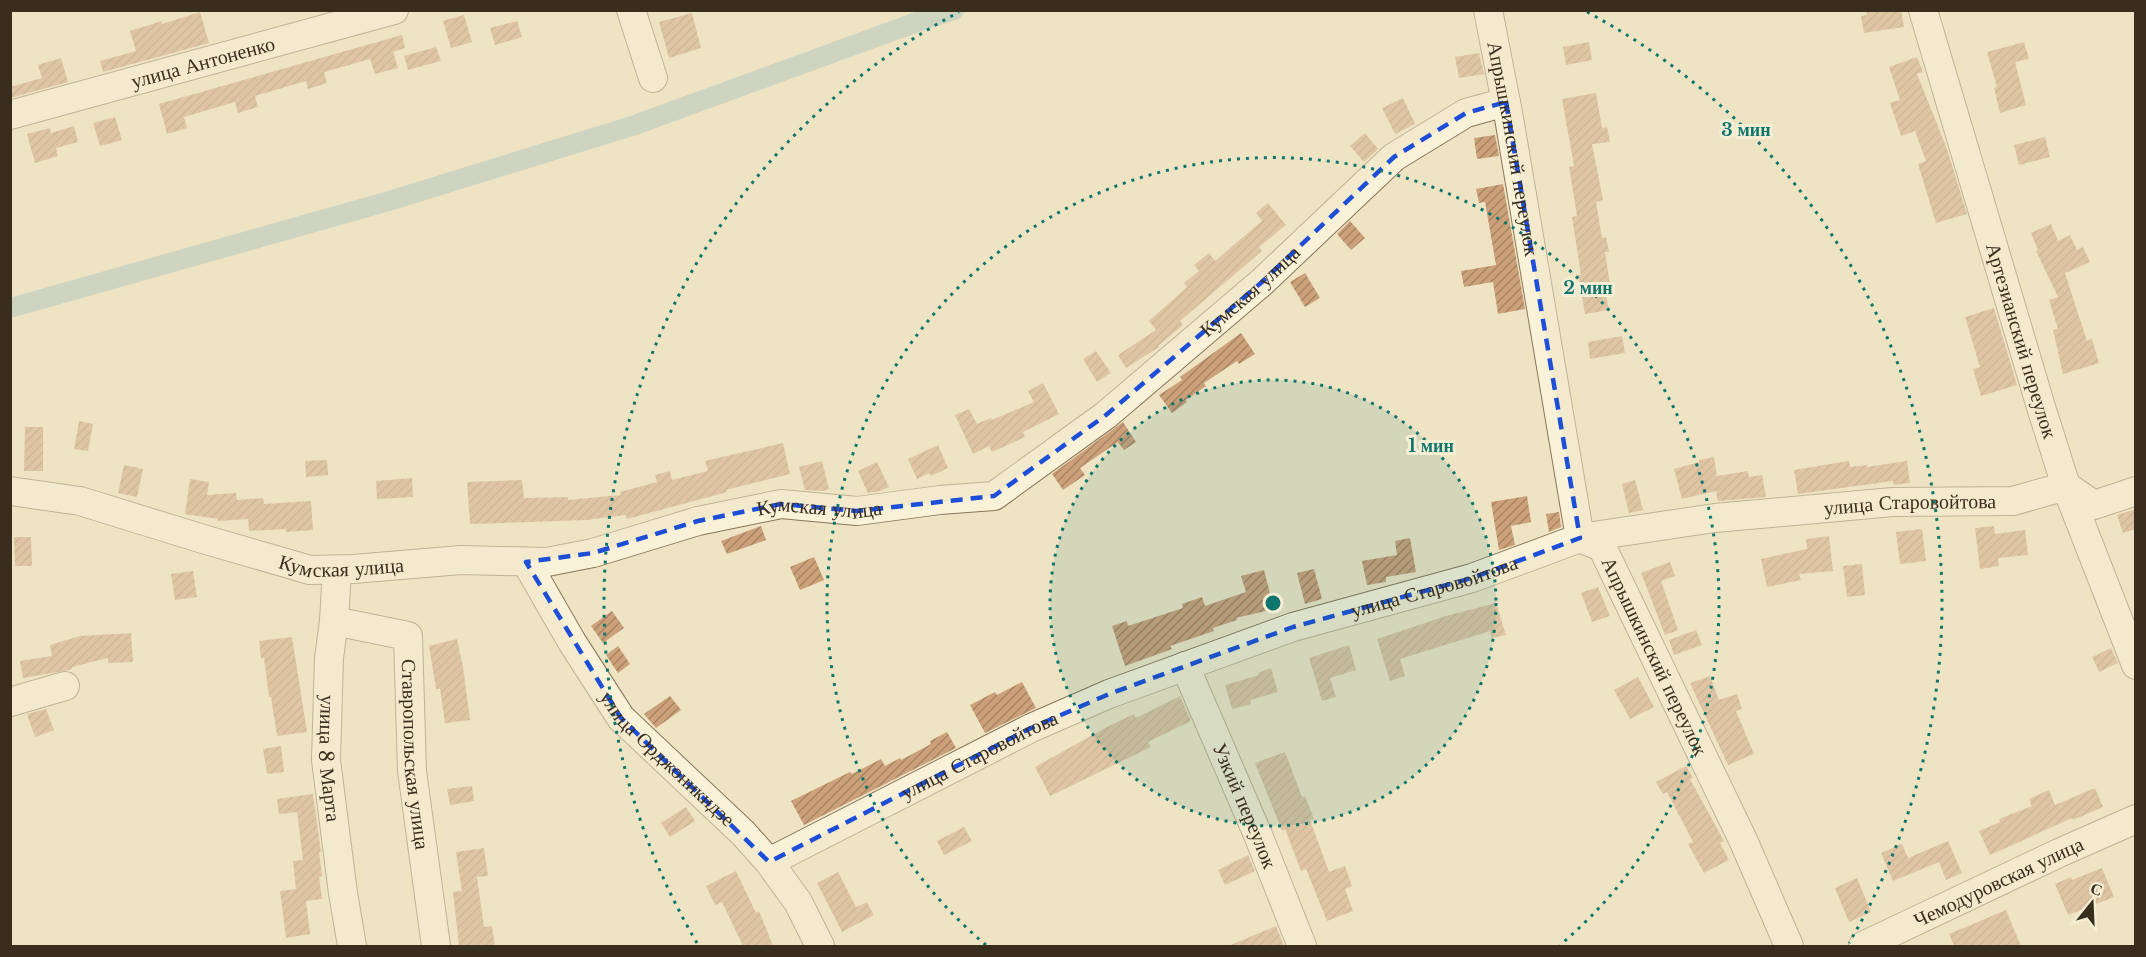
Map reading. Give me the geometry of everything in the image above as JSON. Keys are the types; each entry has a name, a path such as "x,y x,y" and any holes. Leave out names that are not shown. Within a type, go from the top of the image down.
{"street":[{"name":"улица Антоненко","path":"10,115 394,10"},
{"path":"631,10 653,78"},
{"name":"Апрышкинский переулок","path":"1488,10 1506,102 1580,538 1602,547 1743,840 1789,946"},
{"name":"Артезианский переулок","path":"1923,10 2066,486 2136,665"},
{"name":"Кумская улица","path":"10,492 80,501 203,540 310,570 460,560 547,562 593,554 698,520 781,504 857,512 940,500 994,496 1115,407 1262,282 1394,157 1466,113 1506,102"},
{"path":"2066,486 2094,505 2136,491"},
{"name":"улица Старовойтова","path":"769,862 1032,728 1109,694 1293,627 1472,578 1580,538 1715,518 1893,502 2013,501 2066,486"},
{"name":"улица Орджоникидзе","path":"526,562 572,642 621,718 743,833 769,862 798,902 820,946"},
{"name":"улица 8 Марта","path":"337,570 329,658 326,760 342,893 352,946"},
{"name":"Ставропольская улица","path":"334,621 408,636 412,771 436,946"},
{"name":"Узкий переулок","path":"1185,666 1258,835 1302,946"},
{"path":"10,702 65,686"},
{"name":"Чемодуровская улица","path":"1863,946 2136,819"}],"highlighted area":[{"path":"1506,102 1580,538 1472,578 1293,627 1109,694 1031,728 769,862 621,718 526,562 593,553 698,521 781,504 857,511 994,496 1106,415 1262,282 1394,157 1466,113"}],"building":[{"path":"1866,10 1901,10 1904,27 1864,33 1861,16 1867,15"},
{"path":"200,12 209,43 103,72 100,61 136,51 130,31"},
{"path":"692,13 701,48 669,58 659,22"},
{"path":"464,15 472,42 451,48 443,21"},
{"path":"517,21 522,37 495,45 490,28"},
{"path":"402,35 405,48 393,52 398,68 375,74 370,59 324,72 327,83 308,89 306,81 255,96 258,107 238,113 235,102 184,117 187,128 167,134 159,104"},
{"path":"1589,42 1592,60 1566,65 1563,47"},
{"path":"2024,42 2029,59 2015,62 2026,105 2000,113 1994,88 1997,87 1987,52"},
{"path":"436,47 441,61 408,70 404,56"},
{"path":"1479,53 1484,74 1459,78 1455,57"},
{"path":"1917,57 1923,72 1917,74 1947,149 1967,214 1936,223 1918,164 1926,161 1915,131 1901,136 1890,103 1900,100 1889,67"},
{"path":"61,58 68,82 10,98 10,87 42,78 38,65"},
{"path":"1596,93 1602,128 1607,127 1610,142 1592,144 1603,200 1596,202 1602,238 1606,237 1609,252 1605,252 1611,290 1605,291 1609,310 1585,314 1572,217 1577,216 1569,167 1574,166 1562,99"},
{"path":"1403,98 1415,124 1395,134 1382,108"},
{"path":"115,117 122,140 100,146 93,123"},
{"path":"74,126 78,142 56,148 58,156 35,163 27,134 50,128 51,133"},
{"path":"1365,133 1378,149 1364,162 1350,146"},
{"path":"1495,135 1499,156 1477,159 1474,138"},
{"path":"2045,137 2050,157 2019,165 2014,145"},
{"path":"1503,184 1525,309 1498,314 1493,282 1464,287 1461,271 1496,265 1485,202 1479,203 1476,189"},
{"path":"1268,203 1286,225 1259,247 1262,251 1180,321 1183,325 1159,347 1126,368 1118,355 1156,330 1149,321 1187,287 1184,283 1199,271 1194,265 1209,253 1215,261 1262,221 1256,213"},
{"path":"1350,221 1365,238 1351,250 1337,234"},
{"path":"2051,224 2058,241 2070,235 2077,250 2083,247 2090,262 2065,273 2087,341 2092,339 2099,363 2063,374 2053,330 2058,329 2049,300 2058,297 2036,251 2038,250 2031,233"},
{"path":"1305,273 1320,298 1305,307 1290,282"},
{"path":"1994,308 2017,385 1981,396 1973,369 1980,367 1965,317"},
{"path":"1241,333 1255,354 1239,364 1237,361 1204,383 1206,386 1172,413 1159,395 1182,380 1180,377"},
{"path":"1622,336 1625,353 1590,359 1588,342"},
{"path":"1096,351 1111,373 1097,382 1083,359"},
{"path":"1043,383 1059,414 1023,432 1025,437 992,452 989,446 973,454 955,415 969,409 977,424 991,418 992,420 1034,402 1028,391"},
{"path":"79,421 93,424 88,451 74,449"},
{"path":"1123,422 1136,442 1124,450 1118,442 1080,468 1085,475 1063,490 1052,474"},
{"path":"25,427 43,427 43,471 24,471"},
{"path":"783,443 790,474 627,519 626,515 587,520 470,524 467,482 522,480 524,498 568,497 568,500 621,495 620,492 657,482 655,475 670,471 672,480 708,471 705,461"},
{"path":"938,445 948,468 931,476 930,473 917,479 908,459"},
{"path":"1714,457 1717,476 1748,471 1749,477 1762,475 1766,497 1718,501 1716,491 1682,499 1674,469"},
{"path":"327,460 328,475 306,477 305,461"},
{"path":"822,461 829,489 805,490 799,467"},
{"path":"1849,461 1850,467 1867,465 1867,467 1907,461 1910,483 1894,485 1893,481 1798,494 1794,470"},
{"path":"877,462 889,487 868,493 858,471"},
{"path":"124,465 143,469 137,497 118,493"},
{"path":"412,478 413,497 377,499 376,481"},
{"path":"190,479 209,482 207,495 236,493 237,500 263,498 264,504 311,501 313,530 249,531 248,519 218,521 218,519 185,514"},
{"path":"1635,480 1643,510 1629,513 1622,484"},
{"path":"1527,496 1531,522 1511,526 1515,545 1499,550 1491,502"},
{"path":"2136,509 2136,529 2123,533 2117,515"},
{"path":"1559,512 1561,527 1549,532 1546,514"},
{"path":"761,526 766,540 727,554 721,541"},
{"path":"1994,526 1995,534 2025,530 2028,555 1998,558 1999,566 1980,569 1975,528"},
{"path":"1922,529 1926,561 1900,564 1896,532"},
{"path":"1829,536 1833,571 1799,574 1801,580 1767,587 1761,559 1807,549 1806,539"},
{"path":"14,537 31,537 32,566 15,566"},
{"path":"1410,538 1416,572 1386,577 1386,582 1367,585 1362,561 1397,555 1395,541"},
{"path":"814,557 824,580 800,590 790,567"},
{"path":"1670,562 1675,576 1661,581 1678,630 1665,635 1641,573"},
{"path":"1862,564 1865,595 1847,597 1843,566"},
{"path":"1314,569 1322,599 1305,604 1297,573"},
{"path":"1264,570 1274,609 1236,618 1237,620 1213,628 1214,631 1170,646 1172,649 1125,666 1112,626 1127,621 1128,626 1183,608 1182,604 1202,597 1205,606 1246,592 1241,576"},
{"path":"193,571 197,597 175,600 171,574"},
{"path":"1598,587 1610,616 1592,622 1581,593"},
{"path":"1496,603 1506,635 1492,638 1490,631 1400,659 1405,676 1390,681 1377,639 1446,616"},
{"path":"612,611 624,628 603,643 591,626"},
{"path":"1696,630 1702,645 1674,655 1669,640"},
{"path":"131,633 133,662 108,663 108,658 72,667 69,670 23,678 20,661 52,656 50,645 80,636"},
{"path":"292,637 307,732 277,736 259,641"},
{"path":"457,639 470,720 445,723 440,689 436,689 429,646"},
{"path":"1349,645 1356,670 1330,678 1336,697 1322,701 1309,658"},
{"path":"618,646 630,664 618,673 606,655"},
{"path":"2111,648 2118,663 2099,672 2092,657"},
{"path":"1271,668 1278,692 1250,700 1251,704 1232,709 1225,685 1259,675 1258,673"},
{"path":"1710,676 1719,700 1737,694 1742,709 1736,711 1754,754 1728,765 1690,683"},
{"path":"1638,677 1654,707 1630,719 1614,690"},
{"path":"1022,682 1036,708 985,733 970,705"},
{"path":"670,696 681,710 656,728 644,714"},
{"path":"1180,696 1191,721 1148,742 1151,747 1050,796 1035,767 1105,728 1134,714 1136,718"},
{"path":"46,709 54,730 35,737 27,714"},
{"path":"947,732 956,748 804,825 791,801 881,759 885,766 900,758 901,760 931,744 930,741"},
{"path":"281,746 284,772 267,774 263,749"},
{"path":"1285,752 1302,797 1305,796 1314,819 1310,820 1329,872 1345,866 1352,886 1345,889 1353,911 1327,921 1306,869 1301,871 1285,829 1282,831 1255,763"},
{"path":"1686,766 1693,778 1690,779 1724,841 1720,843 1729,860 1704,873 1688,844 1693,842 1667,792 1663,794 1656,782"},
{"path":"472,786 474,801 450,805 447,789"},
{"path":"2095,788 2103,807 2073,820 2072,818 1990,855 1979,831 2000,822 1999,819 2032,806 2029,799 2049,790 2055,805"},
{"path":"313,794 321,852 319,852 322,876 319,877 322,899 306,901 310,934 286,938 280,891 296,889 293,861 303,860 297,812 279,814 277,799"},
{"path":"686,807 695,821 670,837 661,823"},
{"path":"964,827 972,841 944,855 937,841"},
{"path":"1948,841 1962,873 1946,880 1939,862 1893,881 1881,853 1902,844 1908,858"},
{"path":"484,848 488,876 477,877 484,927 492,926 495,946 459,946 453,892 462,891 456,852"},
{"path":"1248,855 1255,871 1225,885 1218,870"},
{"path":"2102,868 2114,897 2068,915 2055,884"},
{"path":"736,871 756,913 759,911 773,946 743,946 722,902 715,905 706,886"},
{"path":"838,872 856,907 867,902 874,915 842,932 817,883"},
{"path":"1857,878 1871,912 1849,922 1835,888"},
{"path":"2006,910 2021,946 1954,946 1949,934"},
{"path":"1276,926 1284,946 1228,946"}],"waterway":[{"path":"10,308 389,201 632,126 954,10"}]}
